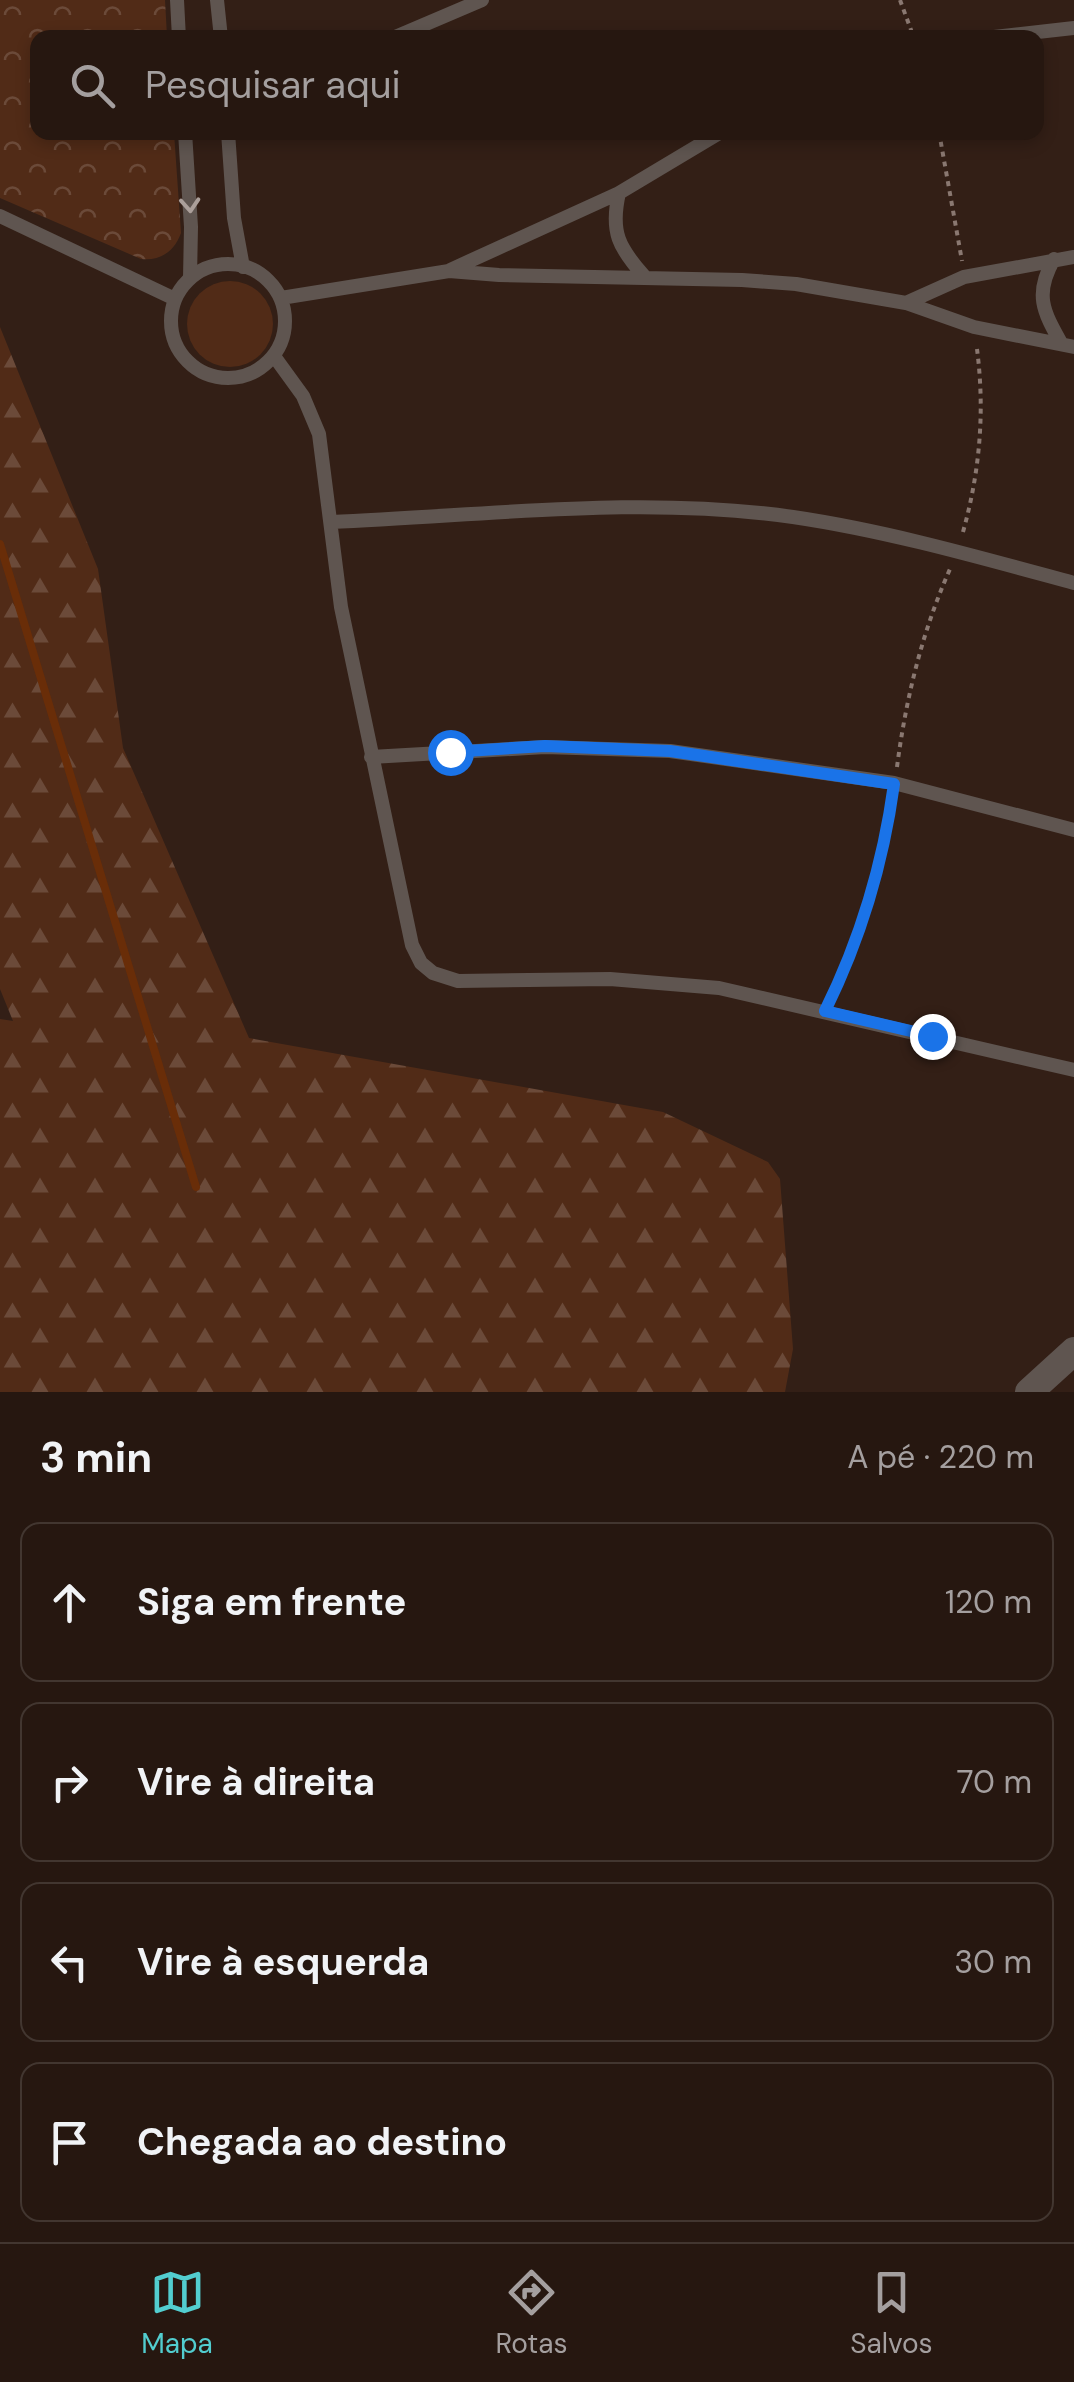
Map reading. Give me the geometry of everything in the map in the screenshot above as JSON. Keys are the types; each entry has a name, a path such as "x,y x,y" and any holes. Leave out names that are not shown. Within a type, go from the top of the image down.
{"street":[{"path":"1029,1392 1074,1351"}],"lane":[{"path":"176,0 178,30"},
{"path":"217,0 219,30"},
{"path":"413,30 482,0"},
{"path":"1044,31 1074,28"},
{"path":"186,140 190,278"},
{"path":"229,140 234,218 243,266"},
{"path":"449,271 619,193 708,140"},
{"path":"619,193 614,216 617,235 624,254 644,276"},
{"path":"0,216 175,298"},
{"path":"906,304 964,277 1074,257"},
{"path":"1054,259 1044,276 1044,314 1068,345"},
{"path":"243,266 261,275 281,298 284,336 274,356 246,376 218,378 204,374 192,366 176,344 171,318 175,298 190,278 209,267 243,266"},
{"path":"281,298 449,271 796,284 906,304 974,328 1068,345"},
{"path":"274,356 294,381 312,414 323,454 341,607 371,757 412,946 433,972 458,981 610,979 719,988 1074,1070"},
{"path":"331,522 656,507 793,517 958,552 1074,583"},
{"path":"371,757 498,748 607,747 726,757 894,784 1074,830"}],"path":[{"path":"900,0 911,30"},
{"path":"940,140 964,277"},
{"path":"825,1011 869,907 888,830 914,671 958,552 970,506 980,448 980,374 974,328"}],"green space":[{"path":"0,0 165,0 167,30 30,30 30,140 174,140 181,233 174,245 166,254 141,259 0,198"},
{"path":"230,281 260,294 273,324 260,354 230,367 200,354 187,324 200,294"},
{"path":"0,327 98,569 123,748 249,1038 663,1112 768,1162 780,1179 793,1349 785,1392 0,1392 0,1019 13,1021 0,989"}],"waterway":[{"path":"0,544 196,1187"}],"route":[{"path":"450,752 545,746 670,751 894,784 888,830 869,907 825,1011 932,1036"}]}
